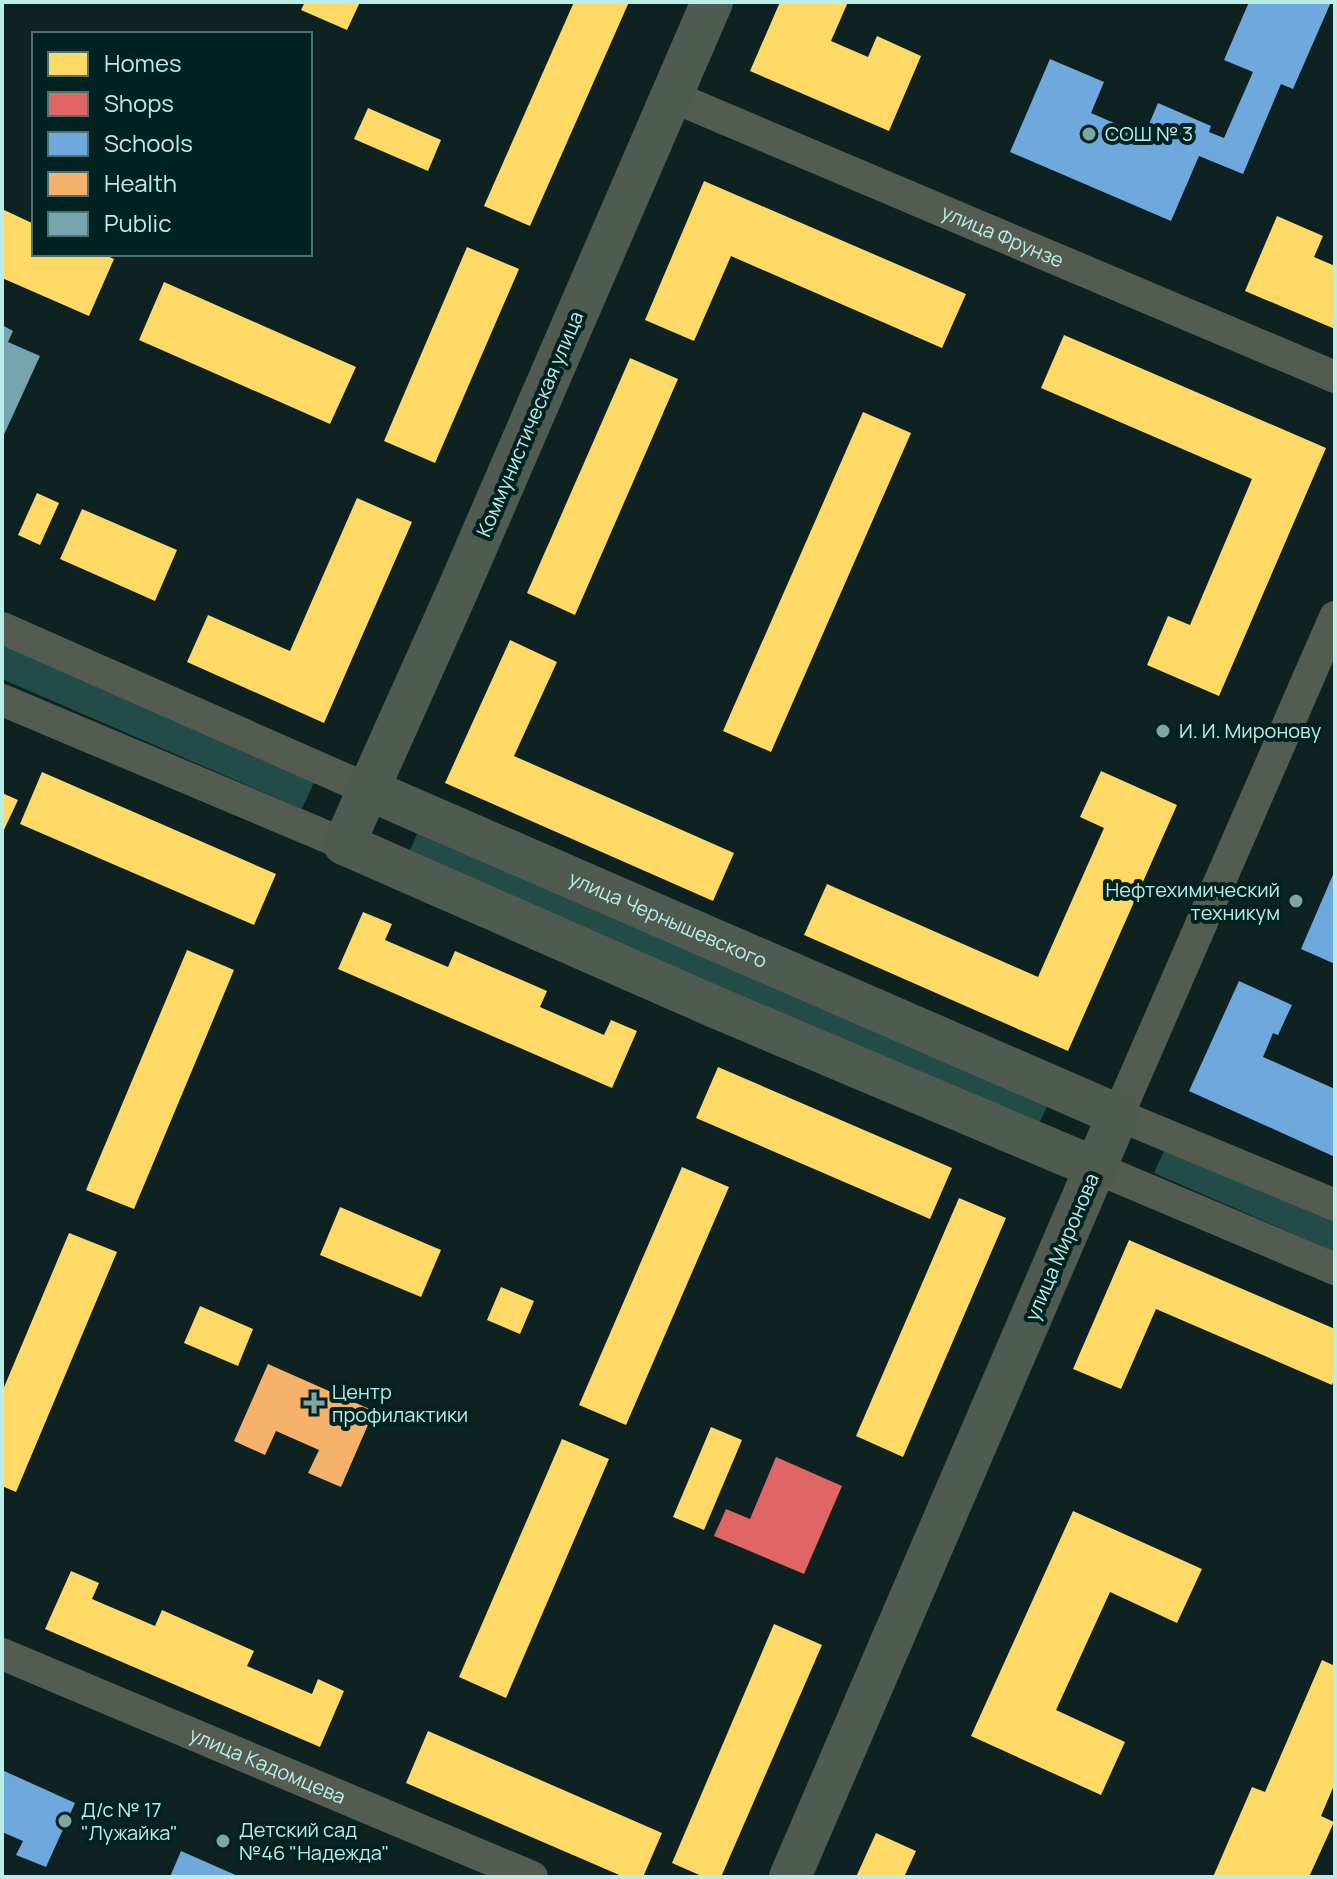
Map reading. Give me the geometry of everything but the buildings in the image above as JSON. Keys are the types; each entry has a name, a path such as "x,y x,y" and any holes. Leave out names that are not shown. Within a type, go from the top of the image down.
{"main road":[{"name":"Коммунистическая улица","path":"344,844 457,592 712,2"},
{"name":"улица Чернышевского","path":"367,789 1118,1115"},
{"path":"344,844 715,1007 1096,1168"},
{"name":"улица Миронова","path":"790,1877 1118,1115"}],"street":[{"name":"улица Фрунзе","path":"671,96 1335,377"},
{"name":"улица Миронова","path":"1118,1115 1335,617"},
{"name":"улица Чернышевского","path":"2,628 367,789"},
{"path":"2,700 344,844"},
{"name":"улица Чернышевского","path":"1118,1115 1335,1205"},
{"path":"1096,1168 1335,1269"},
{"name":"улица Кадомцева","path":"2,1654 532,1877"}],"shaded area":[{"path":"2,642 316,778 302,809 2,679"},
{"path":"422,822 1052,1095 1038,1126 409,853"},
{"path":"1168,1142 1335,1214 1335,1252 1154,1173"}],"place":[{"name":"СОШ № 3","path":"1089,134"},
{"name":"И. И. Миронову","path":"1163,731"},
{"name":"Нефтехимический техникум","path":"1296,901"},
{"name":"Центр профилактики","path":"314,1403"},
{"name":"Д/с № 17 \"Лужайка\"","path":"65,1821"},
{"name":"Детский сад №46 \"Надежда\"","path":"223,1841"}]}
